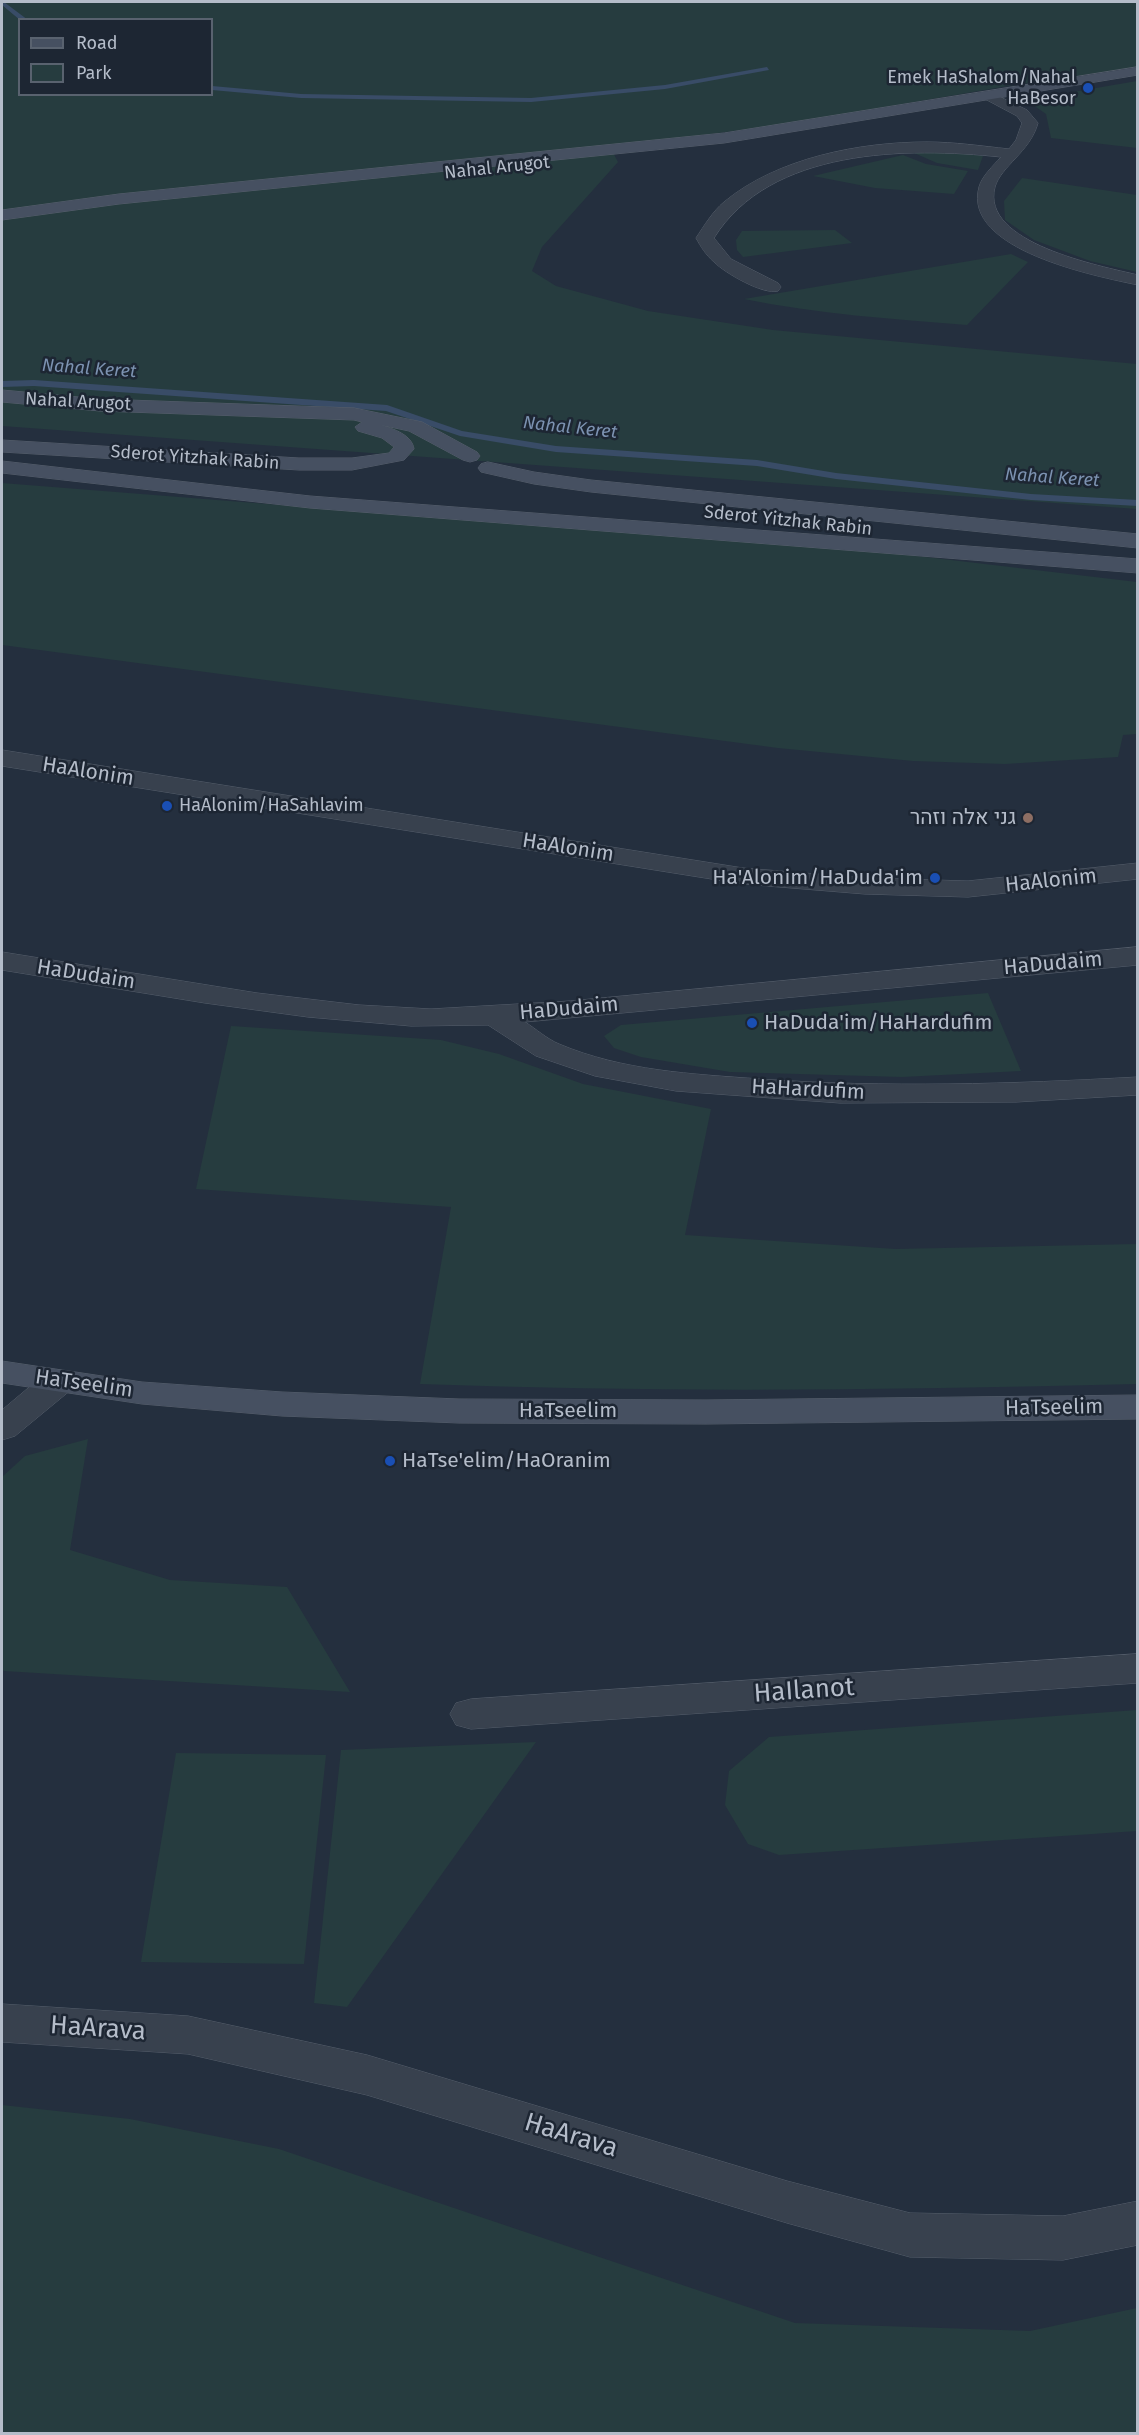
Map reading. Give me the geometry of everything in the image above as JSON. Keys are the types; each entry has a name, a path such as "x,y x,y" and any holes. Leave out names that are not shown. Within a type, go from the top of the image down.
{"street":[{"name":"Nahal Arugot","path":"2,223 115,206 723,145 913,113 990,96 1137,71"},
{"name":"Nahal Arugot","path":"2,215 119,199 724,138 939,102 990,96"},
{"path":"990,96 1022,113 1030,123 1028,134 987,186 984,204 993,222 1010,238 1050,255 1095,271 1137,280"},
{"path":"772,287 733,268 713,254 705,238 729,206 763,183 802,167 886,150 949,148 1013,154"},
{"name":"Nahal Arugot","path":"2,396 100,405 354,414 415,426 478,469"},
{"name":"Nahal Arugot","path":"2,406 98,413 336,422 389,434 404,445 404,449 392,458"},
{"name":"Sderot Yitzhak Rabin","path":"2,446 299,464 352,464 438,451 478,469 591,486 1137,541"},
{"path":"378,483 375,472 378,465 392,458"},
{"path":"2,466 310,502 1137,566"},
{"name":"Sderot Yitzhak Rabin","path":"2,466 378,483 418,493 441,492 684,510 1137,558"},
{"name":"HaAlonim","path":"2,758 743,876 865,886 968,889 1137,871"},
{"name":"HaDudaim","path":"2,961 334,1011 413,1017 493,1015 1137,956"},
{"name":"HaHardufim","path":"493,1015 548,1050 606,1070 676,1082 840,1094 1016,1093 1137,1086"},
{"name":"HaTseelim","path":"2,1371 142,1393 282,1404 459,1411 706,1412 1137,1407"},
{"path":"2,1428 59,1381"},
{"name":"HaIlanot","path":"471,1714 1137,1668"},
{"name":"HaArava","path":"2,2023 188,2035 367,2075 776,2198 910,2235 1063,2238 1137,2223"}],"green space":[{"path":"2,2 1137,2 1137,67 1002,87 780,125 610,147 618,162 542,247 532,271 556,286 648,311 773,330 1137,364 1137,509 2,426"},
{"path":"1137,81 1137,148 1051,138 1046,114 1026,100"},
{"path":"957,152 983,156 978,170 937,163 914,153"},
{"path":"903,155 926,164 968,171 954,194 875,188 813,176"},
{"path":"1022,178 1137,195 1137,272 1090,261 1034,240 1005,220 1004,201"},
{"path":"835,230 852,243 743,257 737,250 736,240 742,231"},
{"path":"1011,254 1028,262 967,325 827,312 744,299"},
{"path":"2,483 900,554 1137,582 1137,734 1123,735 1118,757 1005,764 913,761 778,748 2,645"},
{"path":"988,993 1021,1071 902,1077 730,1072 641,1057 614,1048 604,1036 621,1025"},
{"path":"231,1026 441,1040 499,1054 583,1084 711,1109 685,1235 895,1249 1137,1244 1137,1384 779,1390 599,1389 420,1384 451,1207 196,1189"},
{"path":"88,1439 70,1550 170,1580 287,1587 350,1692 4,1671 2,1669 2,1477 25,1456"},
{"path":"1137,1710 1137,1831 779,1855 748,1844 725,1805 729,1771 769,1737"},
{"path":"536,1742 347,2007 314,2003 341,1750"},
{"path":"176,1753 326,1755 304,1964 141,1962"},
{"path":"2,2105 130,2119 279,2149 795,2323 1030,2331 1137,2308 1137,2433 2,2433"}],"waterway":[{"path":"2,3 22,18"},
{"path":"213,88 301,96 531,100 665,87 767,69"},
{"name":"Nahal Keret","path":"2,384 34,383 387,408 460,433 556,449 757,463 836,476 1031,497 1138,503"}],"place":[{"name":"Emek HaShalom/Nahal HaBesor","path":"1088,88"},
{"name":"HaAlonim/HaSahlavim","path":"167,806"},
{"name":"גני אלה וזהר","path":"1028,818"},
{"name":"Ha'Alonim/HaDuda'im","path":"935,878"},
{"name":"HaDuda'im/HaHardufim","path":"752,1023"},
{"name":"HaTse'elim/HaOranim","path":"390,1461"}]}
